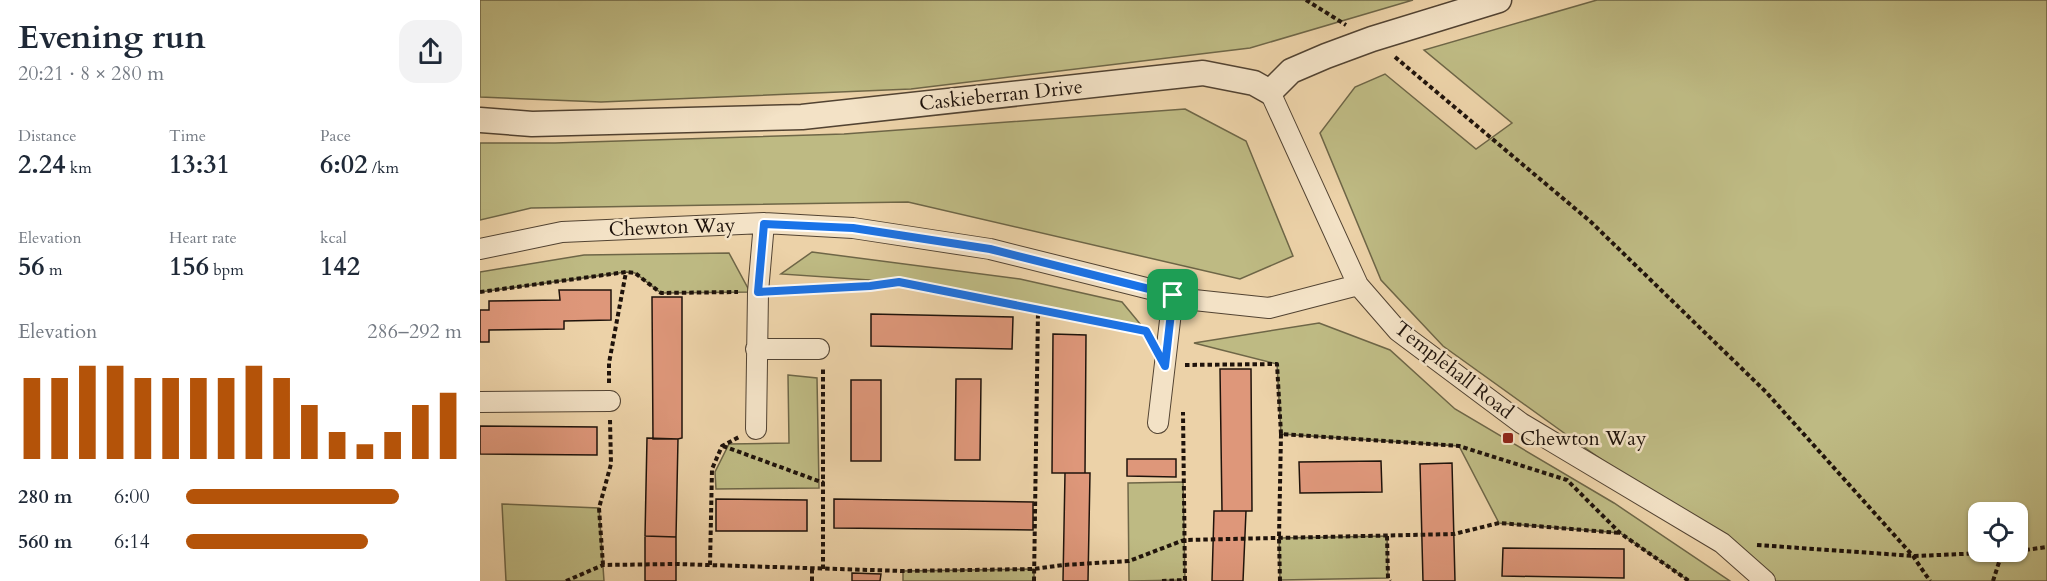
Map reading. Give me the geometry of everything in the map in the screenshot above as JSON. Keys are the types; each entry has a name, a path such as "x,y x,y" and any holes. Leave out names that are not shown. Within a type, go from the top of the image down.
{"street":[{"path":"1270,92 1291,71 1372,39 1499,0"},
{"name":"Caskieberran Drive","path":"480,120 532,124 802,117 1203,73 1254,82 1270,92"},
{"name":"Templehall Road","path":"1270,92 1358,285 1398,331 1521,423 1722,543 1765,581"},
{"path":"756,429 758,292 764,224"},
{"name":"Chewton Way","path":"480,249 562,232 764,224 853,228 990,249 1194,300 1269,308 1358,285"},
{"path":"1158,423 1173,295"},
{"path":"756,349 819,349"},
{"path":"480,402 609,401"}],"path":[{"path":"1306,0 1372,39 1422,77 1591,222 1766,392 1913,556 1930,581"},
{"path":"480,292 626,272 635,273 661,293 758,292 870,286 899,282 1146,331 1165,366 1277,364 1281,434 1280,581"},
{"path":"1034,581 1038,310"},
{"path":"819,349 824,376 823,569"},
{"path":"1162,581 1185,580 1183,400"},
{"path":"710,565 712,469 722,446 756,429"},
{"path":"1281,434 1459,446 1567,480 1620,533 1689,581"},
{"path":"722,446 824,483"},
{"path":"566,581 603,565 710,565 903,571 1034,569 1129,561 1184,540 1454,534 1499,523 1620,533"},
{"path":"1387,536 1390,581"},
{"path":"1722,543 1913,556 1968,554"},
{"path":"2028,550 2047,547"},
{"path":"1993,581 1999,562"},
{"path":"812,568 812,581"}],"shaded area":[{"path":"480,0 1413,0 1250,48 911,89 601,102 480,97"},
{"path":"1597,0 2047,0 2047,581 1765,581 1722,543 1443,346 1381,280 1320,133 1355,87 1385,74 1476,149 1512,123 1424,50"},
{"path":"1185,109 1246,141 1293,256 1240,279 908,202 531,208 480,220 480,143 555,143 844,134"},
{"path":"812,252 1020,279 1122,302 1146,331 899,282 781,274"},
{"path":"729,253 750,292 661,293 635,273 626,272 480,292 480,272 584,255"},
{"path":"1319,323 1390,350 1455,409 1614,503 1730,581 1689,581 1620,533 1499,523 1459,446 1281,434 1277,364 1194,343"},
{"path":"788,375 817,378 819,488 716,489 715,472 729,444 789,443"},
{"path":"1183,482 1185,580 1129,581 1128,483"},
{"path":"502,504 599,508 604,581 506,581"},
{"path":"1387,536 1388,578 1280,580 1279,538"},
{"path":"1034,569 1034,581 903,581 903,571"}],"building":[{"path":"559,290 611,290 611,320 564,321 564,329 489,330 489,342 480,342 480,310 489,310 489,301 560,300"},
{"path":"652,297 682,297 682,438 678,439 653,439"},
{"path":"871,314 1013,317 1012,349 871,346"},
{"path":"1053,334 1086,335 1085,473 1052,473"},
{"path":"1220,369 1251,369 1252,511 1222,511"},
{"path":"956,379 981,379 980,460 955,460"},
{"path":"851,380 881,380 881,461 851,461"},
{"path":"480,426 597,427 597,455 480,454"},
{"path":"647,438 678,439 676,537 645,536"},
{"path":"1127,459 1176,459 1176,477 1127,476"},
{"path":"1381,461 1382,492 1300,493 1299,462"},
{"path":"1452,463 1455,581 1423,581 1420,464"},
{"path":"1065,473 1090,473 1088,581 1063,581"},
{"path":"716,499 807,500 807,531 716,531"},
{"path":"834,499 1033,502 1033,530 834,528"},
{"path":"1214,511 1246,511 1243,581 1212,581"},
{"path":"645,536 676,537 676,581 645,581"},
{"path":"1503,548 1624,549 1624,578 1502,576"},
{"path":"852,573 881,574 880,581 852,581"}],"place":[{"name":"Chewton Way","path":"1508,438"}],"route":[{"path":"764,224 853,228 990,249 1173,295 1165,366 1146,331 899,282 870,286 758,292 764,224"}]}
